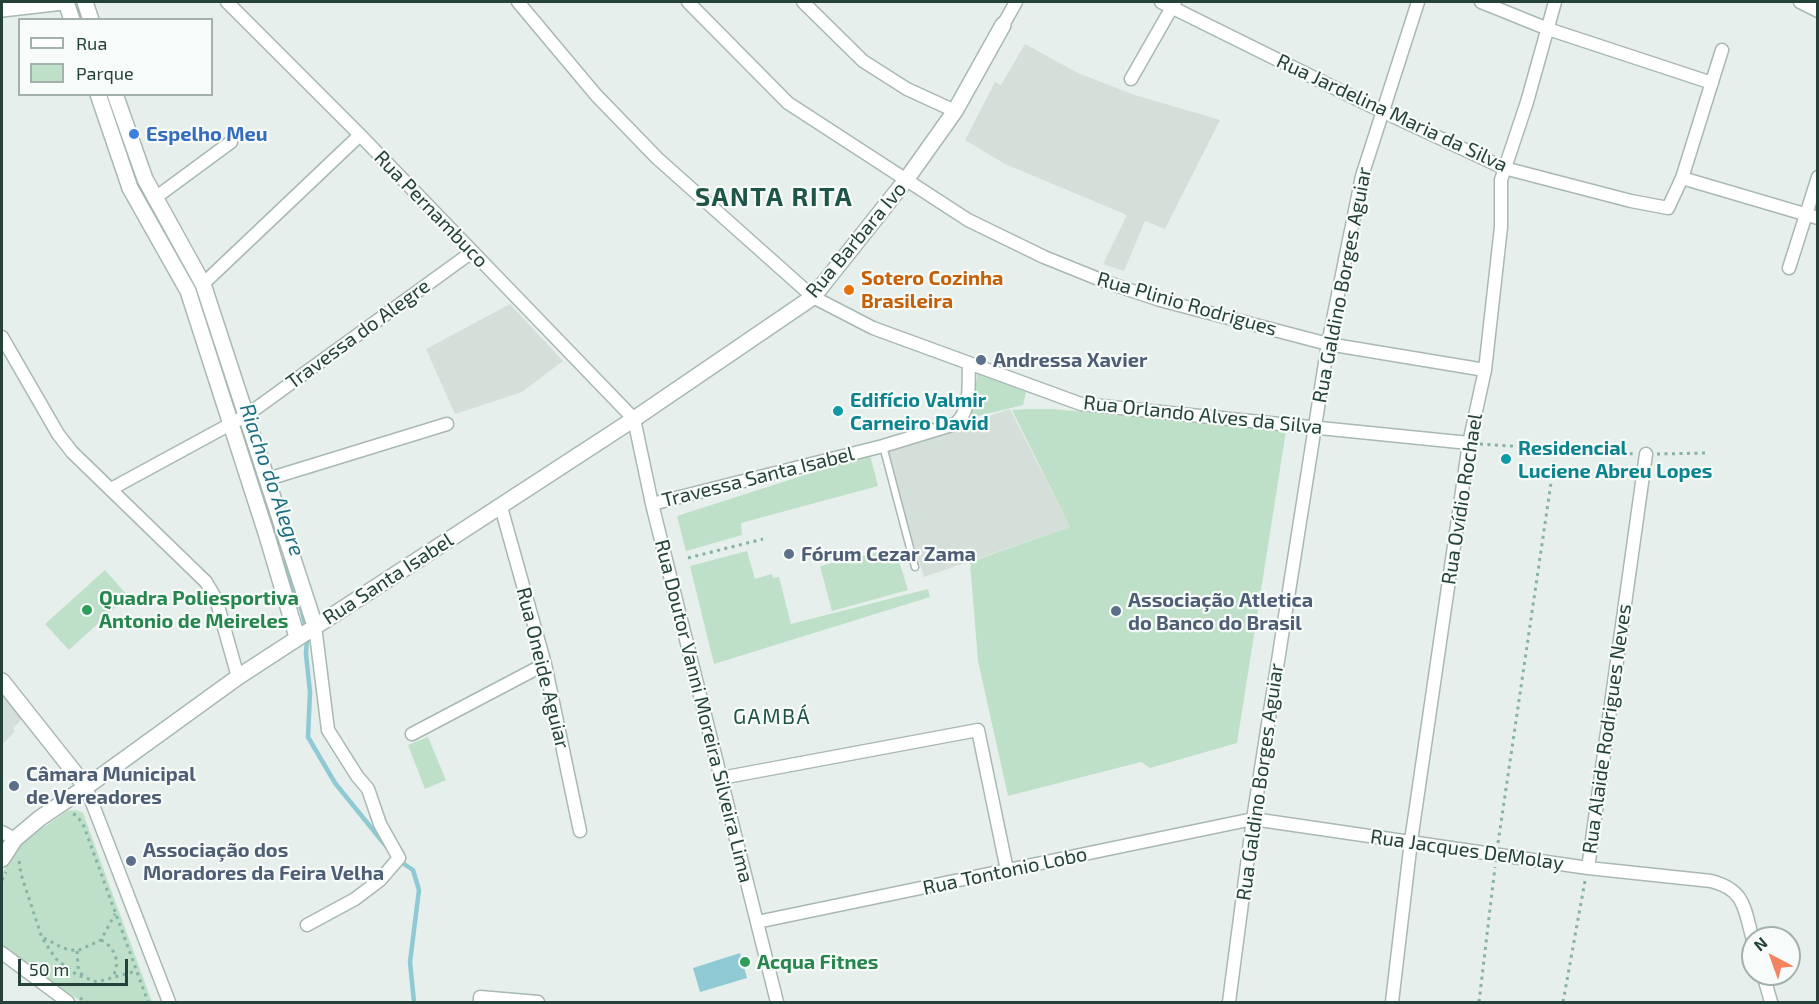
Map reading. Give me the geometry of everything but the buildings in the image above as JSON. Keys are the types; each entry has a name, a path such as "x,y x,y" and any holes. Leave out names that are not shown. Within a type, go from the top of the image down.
{"street":[{"path":"2,9 64,2 71,18"},
{"path":"85,2 90,18"},
{"name":"Rua Pernambuco","path":"227,2 360,135 634,419"},
{"name":"Rua Orlando Alves da Silva","path":"518,2 596,94 657,158 813,297 873,328 1081,404 1314,426 1469,444"},
{"name":"Rua Plinio Rodrigues","path":"688,2 788,103 968,220 1044,257 1106,282 1160,300 1328,344 1485,370"},
{"path":"803,2 864,61 907,89 955,111"},
{"name":"Rua Barbara Ivo","path":"634,419 813,297 906,180 955,111 1016,2"},
{"name":"Rua Galdino Borges Aguiar","path":"1229,1002 1253,819 1328,344 1362,176 1419,2"},
{"path":"1480,2 1548,29 1712,83"},
{"name":"Rua Ovídio Rochael","path":"1392,1002 1411,841 1469,444 1485,370 1501,227 1501,180 1527,102 1555,2"},
{"path":"1800,2 1818,11"},
{"path":"1131,79 1169,4"},
{"name":"Rua Jardelina Maria da Silva","path":"1169,4 1383,111 1504,168 1631,201 1668,208 1682,178"},
{"path":"1722,50 1682,178 1812,217"},
{"path":"99,96 130,188 188,291 239,420 268,479 315,626 328,730 357,776 368,789 380,824 399,858 380,880 355,898 307,925"},
{"path":"117,96 140,165 155,198 203,284 298,637"},
{"path":"203,284 360,135"},
{"path":"155,198 231,142"},
{"path":"1789,268 1812,217 1818,177"},
{"name":"Travessa do Alegre","path":"111,489 239,420 472,252"},
{"path":"2,337 64,443 212,590 238,677"},
{"name":"Travessa Santa Isabel","path":"652,504 883,446 955,424 964,414 969,364"},
{"name":"Rua Doutor Vanni Moreira Silveira Lima","path":"634,419 652,504 777,1002"},
{"name":"Rua Santa Isabel","path":"6,861 8,836 86,787 238,677 298,637 634,419"},
{"path":"268,479 447,424"},
{"name":"Rua Alaide Rodrigues Neves","path":"1588,868 1646,454"},
{"name":"Rua Oneide Aguiar","path":"501,507 545,664 580,831"},
{"path":"412,734 545,664"},
{"path":"2,681 86,787 169,1002"},
{"path":"721,778 978,730 1007,870"},
{"name":"Rua Jacques DeMolay","path":"1253,819 1588,868 1711,881 1733,889 1739,897 1748,926"},
{"name":"Rua Tontonio Lobo","path":"757,922 1253,819"},
{"path":"2,953 68,1002"},
{"path":"1767,986 1771,1002"},
{"path":"480,1002 480,997 538,1002"}],"lane":[{"path":"883,446 915,567"}],"path":[{"path":"1469,444 1646,454 1708,453"},
{"path":"1479,1002 1496,854 1556,449"},
{"path":"688,558 763,539"},
{"path":"68,816 76,815 83,824 148,1002"},
{"path":"18,859 42,938 56,959 84,978 97,982 137,971"},
{"path":"2,880 6,861"},
{"name":"Rua Alaide Rodrigues Neves","path":"1563,1002 1588,868"},
{"path":"42,938 63,948 77,951 101,940 116,912"},
{"path":"101,940 112,948 116,955 116,973 111,980"},
{"path":"77,951 78,967 84,978"}],"shaded area":[{"path":"1025,44 1078,73 1135,95 1220,120 1165,229 1145,221 1124,271 1103,264 1127,215 1005,164 965,140 995,82 1001,85"},
{"path":"510,304 563,361 522,392 455,414 426,349"},
{"path":"1010,409 1070,527 924,577 884,450"},
{"path":"2,695 22,719 2,745"}],"green space":[{"path":"978,372 1026,392 1023,405 970,418"},
{"name":"Associação Atletica do Banco do Brasil","path":"1052,409 1286,431 1237,743 1150,768 1141,762 1008,796 978,661 970,562 1070,527 1012,410"},
{"path":"870,455 878,486 741,523 742,535 686,551 677,516"},
{"path":"895,548 908,590 832,611 820,566"},
{"path":"747,551 755,579 772,574 773,578 779,577 791,624 928,589 930,597 714,664 690,566"},
{"name":"Quadra Poliesportiva Antonio de Meireles","path":"105,570 128,596 69,650 45,624"},
{"path":"428,737 446,780 425,789 408,745"},
{"path":"76,810 83,813 152,1002 82,1002 2,947 2,874 17,846 67,811"}],"water":[{"path":"740,953 747,978 700,992 693,968"}],"waterway":[{"name":"Riacho do Alegre","path":"77,10 79,18"},
{"name":"Riacho do Alegre","path":"282,561 302,611 306,629"},
{"name":"Riacho do Alegre","path":"307,638 306,654 310,692 308,737 335,783 386,846"},
{"name":"Riacho do Alegre","path":"398,860 413,870 419,890 410,962 414,1002"}],"place":[{"name":"Espelho Meu","path":"134,134"},
{"name":"Sotero Cozinha Brasileira","path":"849,290"},
{"name":"Andressa Xavier","path":"981,360"},
{"name":"Edifício Valmir Carneiro David","path":"838,411"},
{"name":"Residencial Luciene Abreu Lopes","path":"1506,459"},
{"name":"Fórum Cezar Zama","path":"789,554"},
{"name":"Quadra Poliesportiva Antonio de Meireles","path":"87,610"},
{"name":"Associação Atletica do Banco do Brasil","path":"1116,611"},
{"name":"Câmara Municipal de Vereadores","path":"14,786"},
{"name":"Associação dos Moradores da Feira Velha","path":"131,861"},
{"name":"Acqua Fitnes","path":"745,962"}],"district":[{"name":"SANTA RITA","path":"774,197"},
{"name":"GAMBÁ","path":"772,717"}]}
